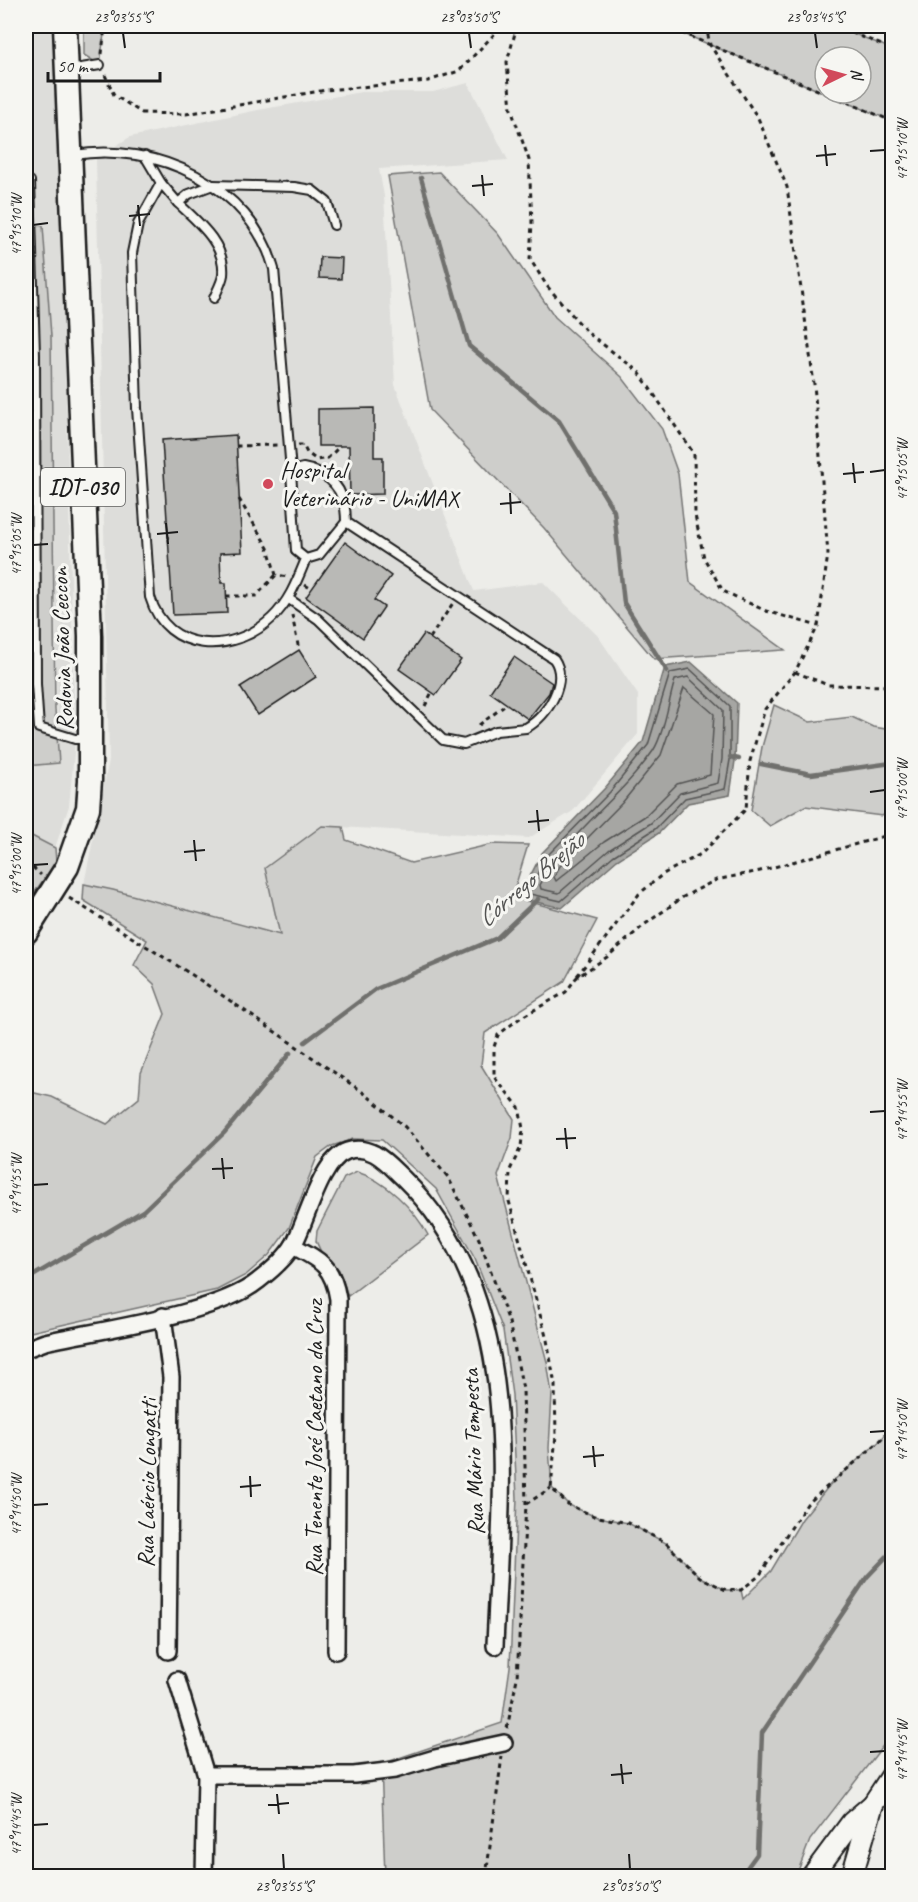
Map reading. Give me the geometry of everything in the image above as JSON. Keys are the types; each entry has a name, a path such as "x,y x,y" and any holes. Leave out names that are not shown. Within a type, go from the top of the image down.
{"main road":[{"name":"Rodovia João Ceccon","path":"26,932 55,888 69,861 88,808 92,740 90,636 65,26"}],"street":[{"name":"Rua Mário Tempesta","path":"26,1349 45,1342 163,1316 227,1299 246,1290 277,1264 293,1246 331,1163 347,1151 370,1151 383,1158 424,1199 438,1217 482,1311 490,1340 499,1404 501,1493 495,1646"},
{"name":"Rua Tenente José Caetano da Cruz","path":"293,1246 321,1262 332,1273 338,1299 336,1651"},
{"name":"Rua Laércio Longatti","path":"163,1316 171,1377 168,1652"},
{"path":"177,1680 206,1775 204,1876"},
{"path":"206,1775 354,1775 395,1770 435,1758 504,1743"},
{"path":"812,1876 852,1822 873,1804 892,1775"},
{"path":"852,1876 873,1804"}],"lane":[{"path":"66,70 100,65"},
{"path":"69,155 107,151 145,156 213,185 240,206 259,232 269,251 274,269 291,471 294,545 300,556 306,559 319,555 346,522 344,500 333,481 313,470 291,471"},
{"path":"145,156 161,183 178,203 204,227 219,250 223,276 214,298"},
{"path":"30,181 35,355 36,684 39,728 75,739 92,740"},
{"path":"161,183 138,224 132,253 137,408 152,604 164,625 177,636 191,641 216,643 234,640 261,628 289,599 306,559"},
{"path":"178,203 189,194 213,185 312,190 327,202 334,225"},
{"path":"289,599 318,619 437,736 458,744 476,740 496,731 530,726 556,692 561,673 554,659 346,522"}],"path":[{"path":"105,26 100,65 114,95 142,113 186,114 326,90 428,81 459,71 502,26"},
{"path":"516,26 507,62 511,109 528,160 532,222 530,259 546,286 588,333 639,372 694,454 695,515 704,558 723,591 766,611 818,626"},
{"path":"665,26 892,121"},
{"path":"551,1488 556,1435 555,1384 547,1340 509,1201 510,1170 521,1147 523,1129 519,1107 494,1077 493,1061 498,1035 520,1018 566,992 639,894 663,874 701,854 746,809 750,761 765,709 795,672 818,626 828,554 814,384 787,187 758,118 710,45 706,26"},
{"path":"835,26 892,49"},
{"path":"239,499 268,548 276,575"},
{"path":"276,575 297,581 312,589"},
{"path":"226,596 256,596 276,575"},
{"path":"430,638 457,596"},
{"path":"289,599 298,650"},
{"path":"795,672 828,686 892,686"},
{"path":"476,740 479,725 507,704"},
{"path":"576,978 607,957 683,897 716,880 760,871 892,834"},
{"path":"55,888 93,915 197,978 364,1093 405,1127 448,1177 479,1239 509,1322 523,1389 526,1504 517,1678 504,1743 486,1876"},
{"path":"551,1488 569,1505 594,1516 628,1523 666,1543 700,1577 726,1590 741,1590 759,1576 807,1504 881,1440 892,1426"},
{"path":"526,1504 551,1488"}],"shaded area":[{"path":"26,26 57,26 75,742 69,806 55,848 26,833 26,766 59,763 42,226 26,227"},
{"path":"84,26 105,26 100,65 84,55"},
{"path":"665,26 835,26 892,49 892,121 854,105 873,105 873,45 813,45 813,88"},
{"name":"Hospital Veterinário - UniMAX","path":"468,83 508,160 379,169 384,196 395,385 474,591 543,582 598,636 638,695 638,734 573,811 529,838 322,826 281,935 84,884 109,760 96,158 130,137 258,110 361,92 433,92"},
{"path":"439,172 498,234 555,317 622,377 662,429 678,474 690,582 785,650 654,659 544,528 430,410 388,176"},
{"path":"43,226 51,336 55,709 59,763 26,766 26,227"},
{"path":"774,705 810,722 852,717 873,727 892,730 892,810 882,816 805,806 770,826 751,810 762,747"},
{"path":"322,826 343,827 346,840 411,863 493,844 528,845 512,897 597,920 564,982 485,1033 481,1065 514,1119 512,1138 498,1176 547,1362 552,1394 549,1448 552,1488 569,1505 594,1516 628,1523 666,1543 700,1577 726,1590 741,1590 743,1599 771,1571 802,1519 833,1481 881,1440 892,1426 892,1734 810,1840 796,1876 385,1876 381,1764 502,1723 510,1667 517,1498 512,1395 503,1330 475,1259 436,1189 382,1140 353,1139 332,1146 317,1157 289,1228 269,1255 246,1275 217,1290 26,1333 26,1091 52,1097 107,1124 139,1098 141,1073 165,1014 154,984 134,965 147,940 83,900 84,884 280,935 265,868"},
{"path":"26,833 55,848 56,862 27,903"},
{"path":"357,1172 378,1182 398,1197 415,1215 428,1235 348,1296 339,1270 322,1254 316,1241 317,1231 344,1178"}],"water":[{"path":"691,662 737,703 735,761 730,795 688,803 659,833 617,860 562,908 519,898 542,853 605,788 643,742 665,667"}],"building":[{"path":"320,257 342,258 341,279 319,278"},
{"path":"374,408 374,457 383,457 383,494 350,495 349,446 318,446 318,409"},
{"path":"236,435 242,552 220,553 221,583 226,583 227,613 173,615 162,440"},
{"path":"345,542 391,576 374,600 384,607 363,638 306,597"},
{"path":"424,634 461,660 436,695 399,669"},
{"path":"299,650 316,677 258,715 240,687"},
{"path":"514,657 552,683 549,693 528,719 490,692"}],"waterway":[{"path":"421,178 469,346 559,421 614,511 624,603 667,671"},
{"name":"Córrego Brejão","path":"730,757 739,759"},
{"name":"Córrego Brejão","path":"761,764 811,774 892,763"},
{"name":"Córrego Brejão","path":"305,1042 376,989 497,938 538,899"},
{"name":"Córrego Brejão","path":"26,1280 143,1211 224,1133 290,1053"},
{"path":"741,1876 757,1854 762,1733 867,1577 892,1551"}],"place":[{"name":"Hospital Veterinário - UniMAX","path":"268,484"}]}
